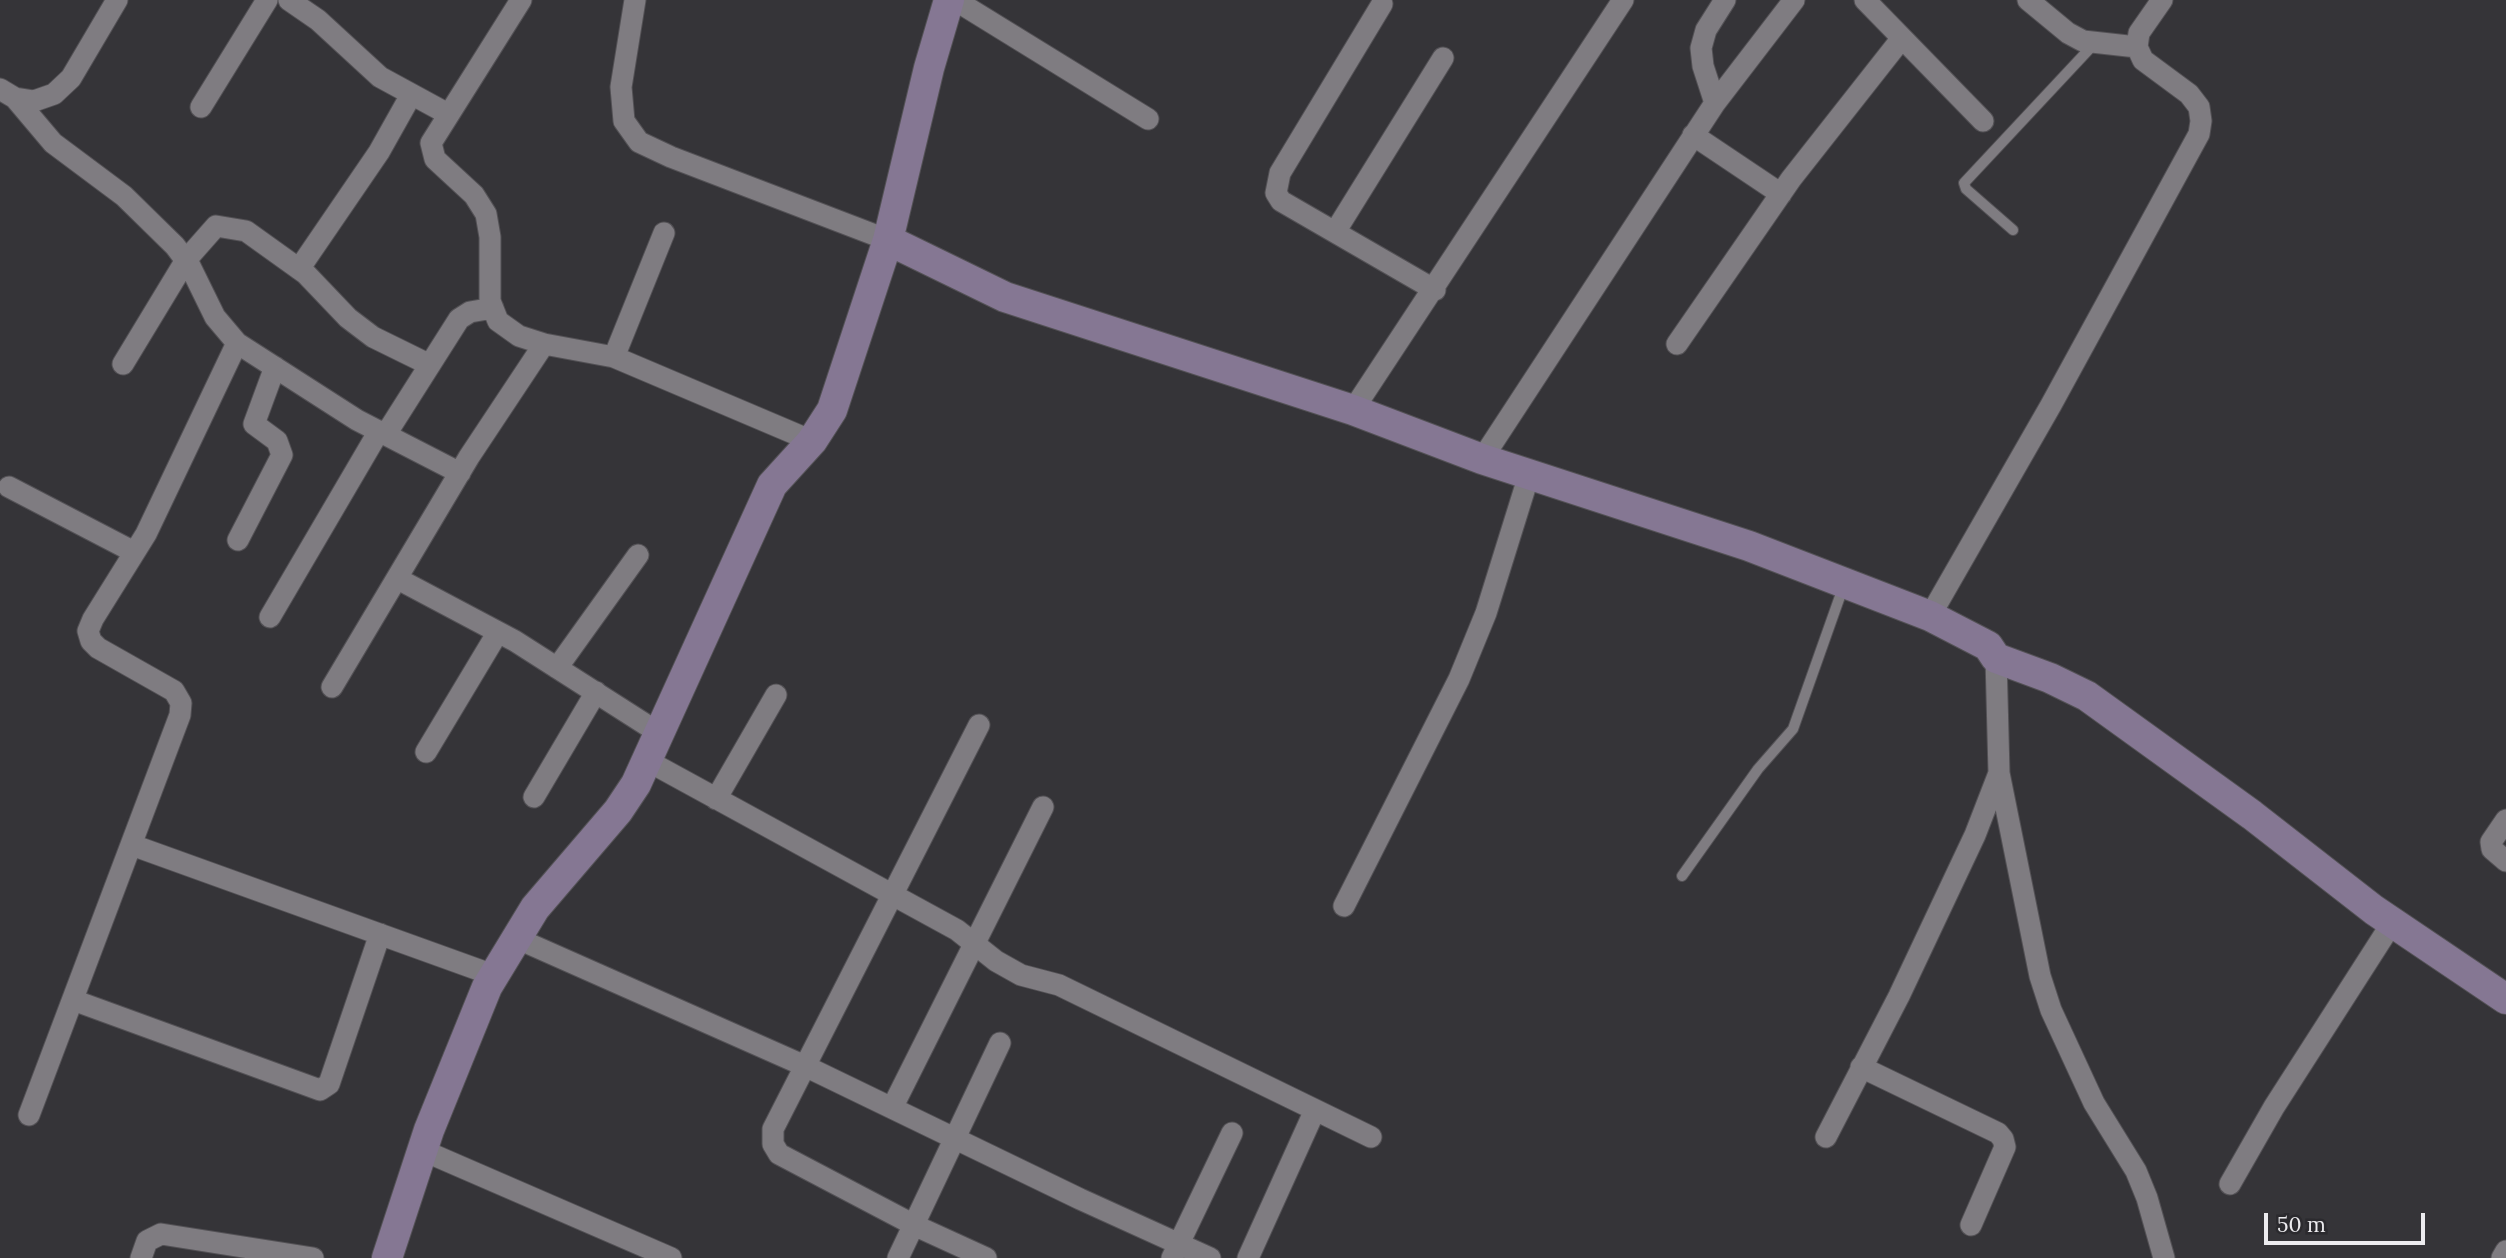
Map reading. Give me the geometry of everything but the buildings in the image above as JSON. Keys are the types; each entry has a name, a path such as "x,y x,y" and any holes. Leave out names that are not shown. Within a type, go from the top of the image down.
{"street":[{"path":"8,94 34,101 54,94 71,78 117,0"},
{"path":"201,107 267,0"},
{"path":"289,0 318,20 380,77 449,114"},
{"path":"521,0 435,133 430,152 474,195 486,214 490,237 490,302 498,321 519,336 544,344 614,357 812,441"},
{"path":"635,0 621,87 624,121 639,142 671,157 888,240 1005,297 1353,410 1482,460 1749,546 1930,617 1988,646 1996,658 1999,774 2040,976 2094,1103 2136,1171 2147,1198 2164,1258"},
{"path":"387,1258 422,1150 493,975 536,908 618,811 636,784 772,485 812,441 835,401 888,240 929,68 950,0"},
{"path":"955,0 1148,119"},
{"path":"1353,410 1435,290 1623,0"},
{"path":"1715,103 1703,66 1701,48 1706,30 1725,0"},
{"path":"1482,460 1693,135 1794,0"},
{"path":"1865,0 1983,121"},
{"path":"2028,0 2068,33 2094,44 2137,47"},
{"path":"1930,617 2051,405 2199,134 2199,107 2189,94 2143,60 2137,47 2139,33 2162,0"},
{"path":"1382,4 1275,184 1280,201 1435,290"},
{"path":"1677,344 1781,194 1902,38"},
{"path":"1335,232 1443,58"},
{"path":"8,94 43,133 124,196 186,260 215,317 237,343 383,433 460,473"},
{"path":"299,269 379,152 411,96"},
{"path":"1693,135 1781,194"},
{"path":"123,364 186,260 216,226 246,231 299,269 348,318 373,337 430,365"},
{"path":"614,357 664,233"},
{"path":"270,617 383,433 465,314 493,308"},
{"path":"29,1115 180,716 181,703 174,691 159,680 98,648 91,641 88,631 157,511 237,343"},
{"path":"332,687 460,473 544,344"},
{"path":"238,540 282,455 277,441 254,424 275,366"},
{"path":"1344,906 1459,679 1486,613 1530,474"},
{"path":"9,487 134,552"},
{"path":"557,668 638,555"},
{"path":"398,579 498,632 659,733"},
{"path":"426,752 498,632"},
{"path":"1996,658 2050,678 2087,696 2252,815 2392,923 2506,999"},
{"path":"534,797 596,692"},
{"path":"716,799 776,695"},
{"path":"979,725 890,894 773,1129 773,1144 779,1154 916,1226 986,1258"},
{"path":"646,760 957,930 1021,975 1059,985 1371,1137"},
{"path":"1826,1137 1969,847 1999,774"},
{"path":"892,1108 1043,807"},
{"path":"2506,820 2491,842 2492,849 2506,861"},
{"path":"132,845 493,975"},
{"path":"2230,1184 2274,1107 2392,923"},
{"path":"73,1000 320,1090 329,1084 380,934"},
{"path":"516,937 805,1066 954,1138 1175,1251 1210,1258"},
{"path":"898,1258 916,1226 999,1043"},
{"path":"1861,1067 1998,1133 2003,1139 2004,1147 1971,1225"},
{"path":"1248,1258 1315,1110"},
{"path":"1175,1251 1232,1133"},
{"path":"422,1150 671,1258"},
{"path":"141,1258 147,1241 161,1234 313,1258"},
{"path":"2502,1258 2506,1251"}],"lane":[{"path":"2013,230 1966,189 1964,183 2094,44"},
{"path":"1682,876 1758,769 1793,729 1846,582"}]}
